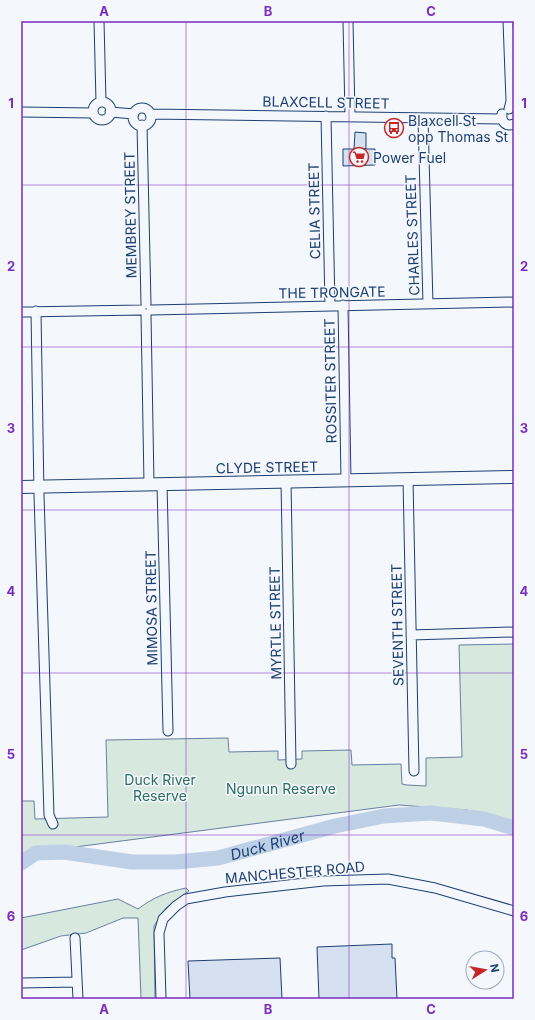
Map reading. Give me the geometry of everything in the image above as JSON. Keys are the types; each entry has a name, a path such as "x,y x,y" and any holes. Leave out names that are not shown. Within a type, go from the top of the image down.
{"main road":[{"name":"CLYDE STREET","path":"21,487 514,477"}],"street":[{"path":"99,21 101,102"},
{"path":"348,21 350,116"},
{"path":"508,21 512,109 503,113 502,119 506,124 514,124"},
{"path":"101,102 108,105 110,112 107,117 102,120 96,118 93,113 95,106 101,102"},
{"path":"142,108 147,110 150,114 149,122 142,125 135,122 134,114 136,110 142,108"},
{"path":"21,112 93,113"},
{"path":"110,112 134,114"},
{"name":"BLAXCELL STREET","path":"150,114 502,119"},
{"name":"CELIA STREET","path":"326,116 330,306"},
{"name":"CHARLES STREET","path":"423,118 428,304"},
{"name":"MEMBREY STREET","path":"142,125 149,484"},
{"name":"THE TRONGATE","path":"21,312 514,302"},
{"name":"ROSSITER STREET","path":"342,306 346,480"},
{"path":"36,312 39,487 50,815 53,824"},
{"name":"SEVENTH STREET","path":"408,479 414,772"},
{"name":"MYRTLE STREET","path":"286,481 292,764"},
{"name":"MIMOSA STREET","path":"162,484 168,731"},
{"path":"411,635 514,632"},
{"name":"MANCHESTER ROAD","path":"161,999 159,934 161,925 163,919 186,899 225,892 323,882 388,879 435,888 514,911"},
{"path":"75,938 78,999"},
{"path":"21,984 77,982"}],"green space":[{"path":"514,644 514,824 467,810 399,805 21,854 21,801 34,801 35,819 108,817 106,740 228,738 229,752 278,751 278,760 302,759 302,751 351,750 352,765 401,764 402,784 426,786 426,758 462,757 459,645"},
{"path":"186,888 189,891 166,908 154,926 155,999 141,999 138,918 123,918 86,933 61,936 21,950 21,918 118,899 138,909 161,896"}],"building":[{"path":"355,132 366,133 366,149 354,149"},
{"name":"Power Fuel","path":"343,149 375,149 375,165 343,166"},
{"path":"392,944 392,958 395,958 397,999 319,999 317,947"},
{"path":"280,958 282,999 190,999 188,961"}],"waterway":[{"name":"Duck River","path":"21,863 36,853 64,852 132,862 176,862 218,858 335,826 384,816 431,813 484,819 514,828"}],"place":[{"name":"Blaxcell St opp Thomas St","path":"394,128"},
{"name":"Power Fuel","path":"359,157"}],"park label":[{"name":"Duck River Reserve","path":"160,788"},
{"name":"Ngunun Reserve","path":"281,788"}]}
